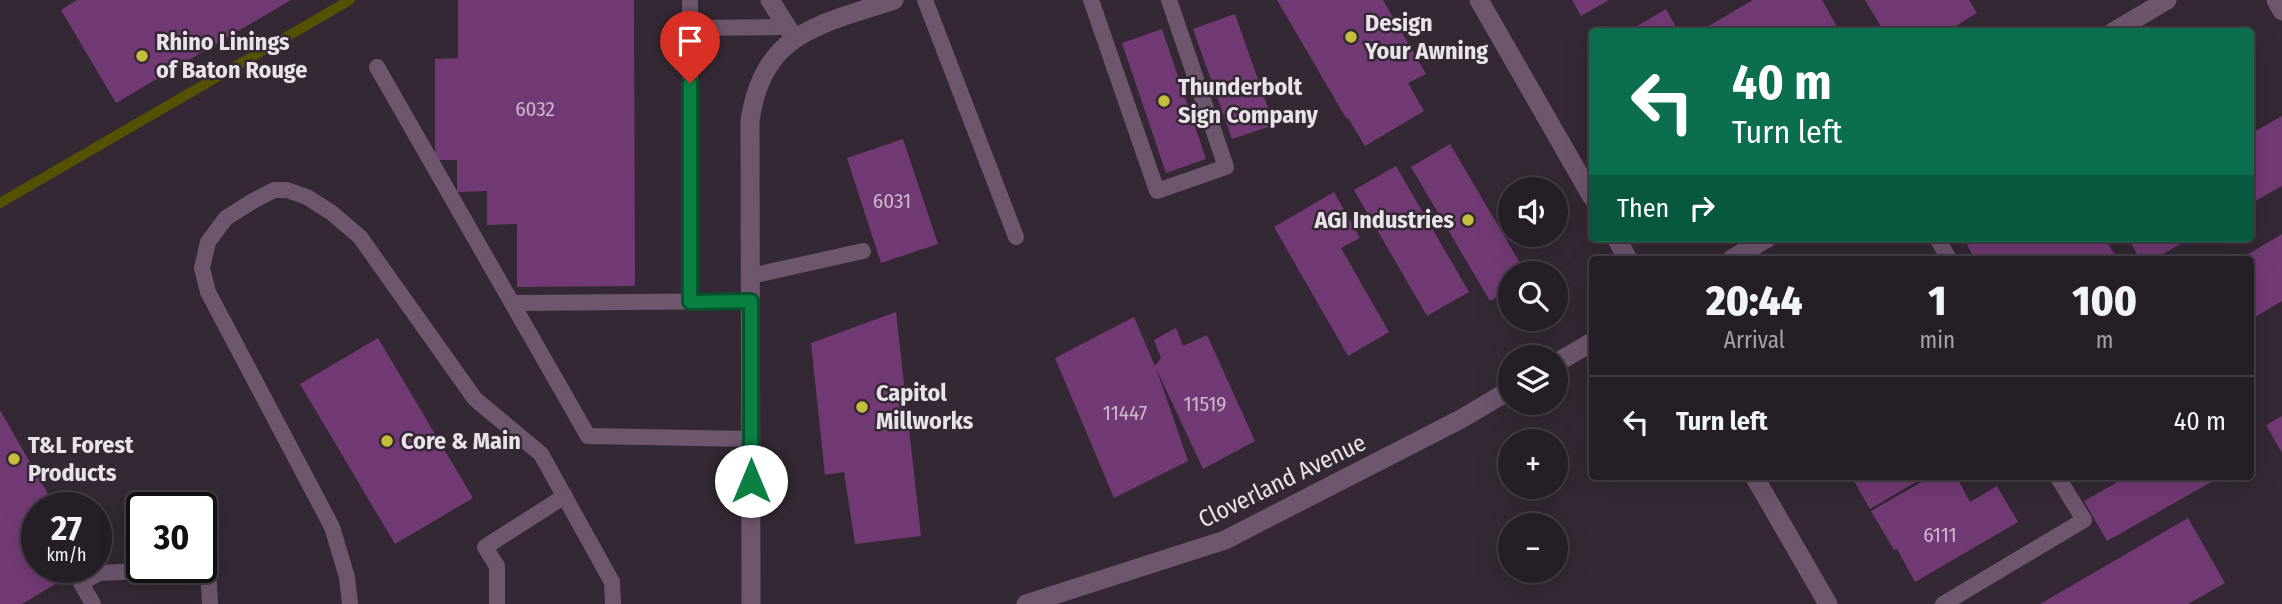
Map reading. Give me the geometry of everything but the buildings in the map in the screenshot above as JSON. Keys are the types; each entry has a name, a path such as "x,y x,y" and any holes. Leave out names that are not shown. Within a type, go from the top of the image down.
{"street":[{"path":"770,0 787,38"},
{"path":"751,604 750,121 757,86 767,66 787,38 894,0"},
{"path":"1479,0 1589,192"},
{"path":"2120,28 2167,0"},
{"path":"2276,0 2282,11"},
{"path":"1737,256 1760,242"},
{"path":"1568,356 1589,344"},
{"name":"Cloverland Avenue","path":"1026,604 1225,540 1461,419 1498,397"},
{"path":"1756,480 1828,604"}],"lane":[{"path":"690,0 690,302"},
{"path":"925,0 1016,237"},
{"path":"1091,0 1157,191 1226,167 1169,0"},
{"path":"690,28 787,38"},
{"path":"377,67 588,436 751,439"},
{"path":"350,604 347,577 332,527 208,292 202,268 208,242 226,218 274,190 287,190 307,197 332,213 360,237 475,399 541,454 612,582 613,604"},
{"path":"751,276 863,251"},
{"path":"512,303 751,301"},
{"path":"1942,604 2084,520 2059,480"},
{"path":"497,604 497,566 485,547 565,496"},
{"path":"93,604 80,583 99,573 208,568 210,604"}],"waterway":[{"path":"0,203 350,0"}],"place":[{"name":"Design Your Awning","path":"1351,37"},
{"name":"Rhino Linings of Baton Rouge","path":"142,56"},
{"name":"Thunderbolt Sign Company","path":"1164,101"},
{"name":"AGI Industries","path":"1468,220"},
{"name":"Capitol Millworks","path":"862,407"},
{"name":"Core & Main","path":"387,441"},
{"name":"T&L Forest Products","path":"14,459"}],"route":[{"path":"690,83 690,302 751,301 751,481"}]}
